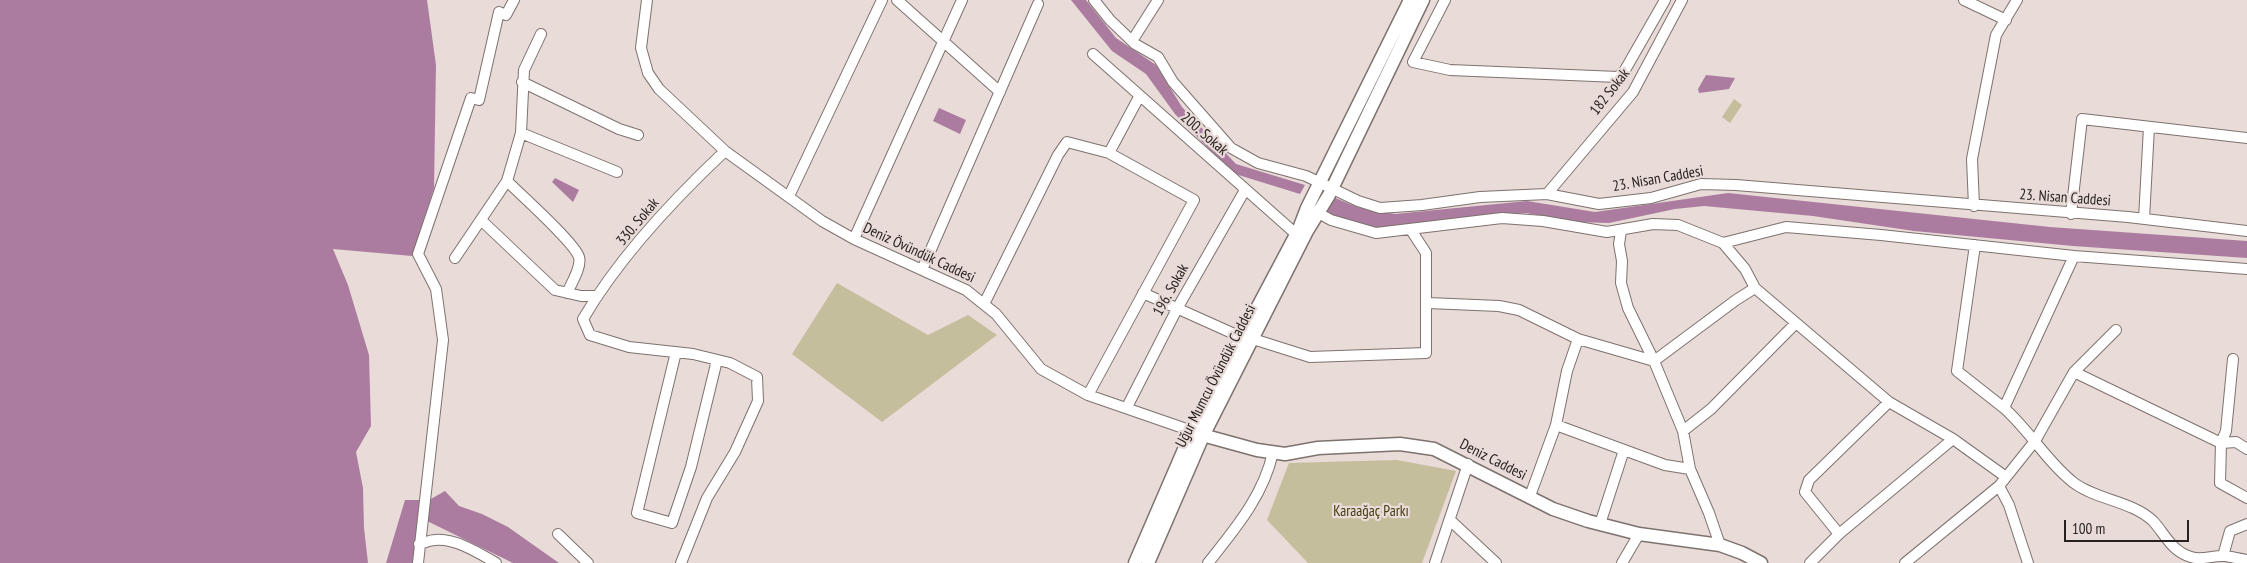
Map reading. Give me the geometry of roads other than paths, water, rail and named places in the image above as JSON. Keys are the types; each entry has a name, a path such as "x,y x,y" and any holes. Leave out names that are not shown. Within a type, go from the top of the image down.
{"street":[{"path":"418,563 443,340 436,289 418,254 471,98 478,100 499,12 506,15 514,0"},
{"name":"Deniz Övündük Caddesi","path":"647,0 641,48 648,73 659,89 725,151 822,221 854,239 966,290 996,314 1041,369 1088,395 1126,407 1197,434"},
{"path":"789,196 882,0"},
{"path":"897,0 1000,92"},
{"path":"854,239 962,0"},
{"name":"23. Nisan Caddesi","path":"1094,0 1110,20 1132,41 1158,57 1173,82 1231,148 1258,162 1325,189 1380,208 1422,205 1480,197 1547,194 1599,204 1651,198 1701,184 1736,185 2144,219 2247,231"},
{"path":"1132,41 1158,0"},
{"path":"1325,189 1410,0"},
{"path":"1422,0 1315,207 1354,228 1376,233 1502,218 1543,221 1607,232 1653,224 1678,225 1723,243 1745,269 1755,288 1888,402 1953,438 2006,477"},
{"path":"1445,0 1413,62 1450,70 1618,77 1626,70 1666,0"},
{"name":"182 Sokak","path":"1547,194 1633,92 1682,0"},
{"path":"1964,0 2006,20"},
{"path":"1974,206 1972,160 1996,35 2017,0"},
{"path":"922,270 1038,4"},
{"path":"455,258 507,181 521,133 524,70 541,34"},
{"name":"200. Sokak","path":"1093,54 1139,97 1296,234"},
{"path":"522,82 619,129 638,135"},
{"path":"1109,153 1139,97"},
{"path":"2071,214 2082,119 2247,138"},
{"path":"2144,219 2149,127"},
{"path":"521,133 617,172"},
{"path":"984,304 1058,155 1068,142 1109,153 1194,200 1088,395"},
{"name":"330. Sokak","path":"676,352 629,347 590,335 583,319 596,296 665,212 725,151"},
{"path":"507,181 561,233 578,256 579,263 567,293"},
{"name":"196. Sokak","path":"1126,407 1178,307 1245,190"},
{"name":"Uğur Mumcu Övündük Caddesi","path":"1247,338 1296,234 1315,207"},
{"name":"Uğur Mumcu Övündük Caddesi","path":"1135,563 1197,434 1247,338 1307,231 1315,207"},
{"path":"481,220 555,290 596,296"},
{"path":"1723,243 1786,227 2074,256 2247,270"},
{"path":"1143,293 1247,338 1310,357 1426,353 1428,303 1426,253 1410,230"},
{"path":"1621,231 1619,244 1622,261 1621,283 1628,308 1654,361 1683,431 1690,469 1710,513 1720,545"},
{"path":"1975,245 1957,371 2020,423 2057,469 2076,484 2091,493 2137,510 2153,522 2164,538 2192,558 2206,559 2223,556 2247,560"},
{"path":"2004,408 2074,256"},
{"path":"1654,361 1755,288"},
{"path":"1428,303 1499,306 1519,310 1578,339 1654,361"},
{"path":"1683,431 1717,403 1796,323"},
{"path":"1905,563 1999,486 2035,442 2074,372 2116,330"},
{"path":"1530,496 1556,424 1567,371 1578,339"},
{"path":"681,563 707,498 735,452 758,401 757,377 730,363 717,360 676,352 637,513 672,523 691,467 717,360"},
{"path":"2233,359 2226,431 2221,443 2220,483 2247,498"},
{"path":"2074,372 2221,443 2236,442 2247,449"},
{"path":"1839,534 1805,492 1809,480 1888,402"},
{"path":"1556,424 1665,465 1690,469"},
{"name":"Uğur Mumcu Övündük Caddesi","path":"1148,563 1197,434"},
{"name":"Deniz Caddesi","path":"1197,434 1285,454 1318,448 1400,444 1434,449 1468,464 1553,508 1600,524 1639,534 1720,545 1762,563"},
{"path":"1810,563 1839,534 1953,438"},
{"path":"1600,524 1624,450"},
{"path":"1208,563 1252,504 1269,471 1273,452"},
{"path":"1435,563 1451,521 1468,464"},
{"path":"1999,486 2009,505 2028,563"},
{"path":"1451,521 1496,563"},
{"path":"2223,556 2230,531 2247,524"},
{"path":"558,534 588,563"},
{"path":"1622,563 1639,534"},
{"path":"419,544 435,540 452,543 479,553 496,563"}],"park label":[{"name":"Karaağaç Parkı","path":"1371,512"}]}
